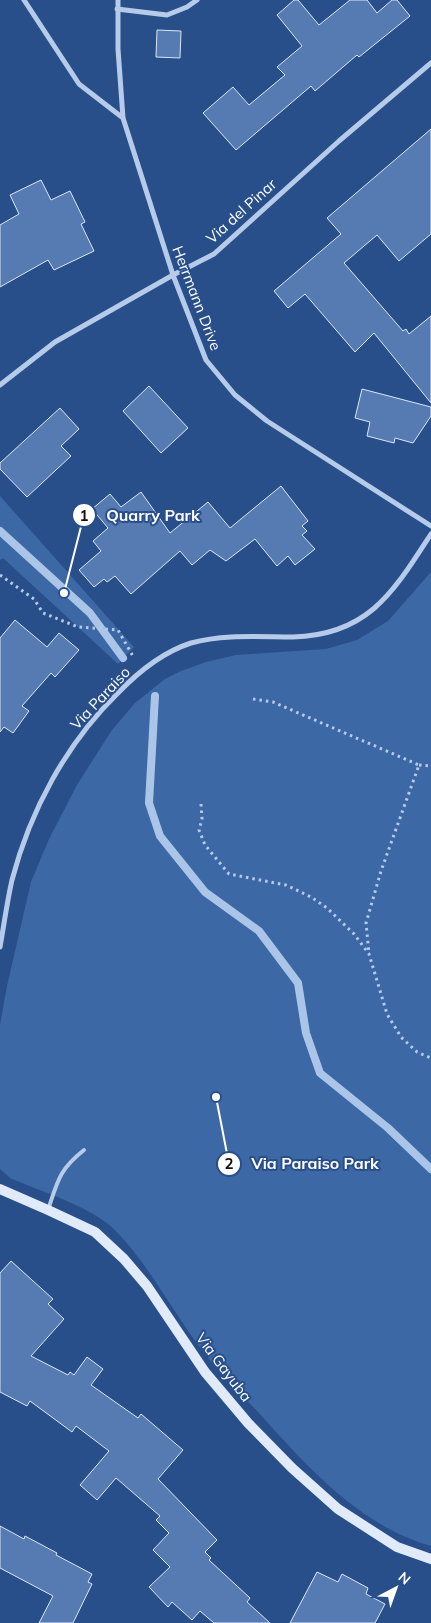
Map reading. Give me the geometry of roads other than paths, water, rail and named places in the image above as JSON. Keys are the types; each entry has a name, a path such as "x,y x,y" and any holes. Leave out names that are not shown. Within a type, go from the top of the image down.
{"street":[{"path":"24,0 79,84 123,118"},
{"name":"Herrmann Drive","path":"118,0 123,118 173,275 206,360 235,395 267,421 431,526"},
{"path":"117,9 167,15 187,7 197,0"},
{"name":"Via del Pinar","path":"0,385 56,342 173,275 214,254 339,141 431,63"},
{"name":"Via Paraiso","path":"0,947 12,880 40,804 72,748 90,722 125,685 168,654 190,643 216,638 295,637 336,629 352,623 373,611 390,593 431,534"},
{"name":"Via Gayuba","path":"0,1189 95,1232 124,1259 147,1286 205,1372 248,1423 292,1468 345,1514 397,1547 431,1559"}],"lane":[{"path":"48,1210 59,1176 72,1159 84,1150"}],"waterway":[{"path":"0,531 90,613 123,658"},
{"path":"155,696 149,803 160,836 205,892 259,931 298,983 306,1033 320,1073 388,1128 431,1169"}],"place":[{"name":"Quarry Park","path":"64,593"},
{"name":"Via Paraiso Park","path":"216,1097"}]}
